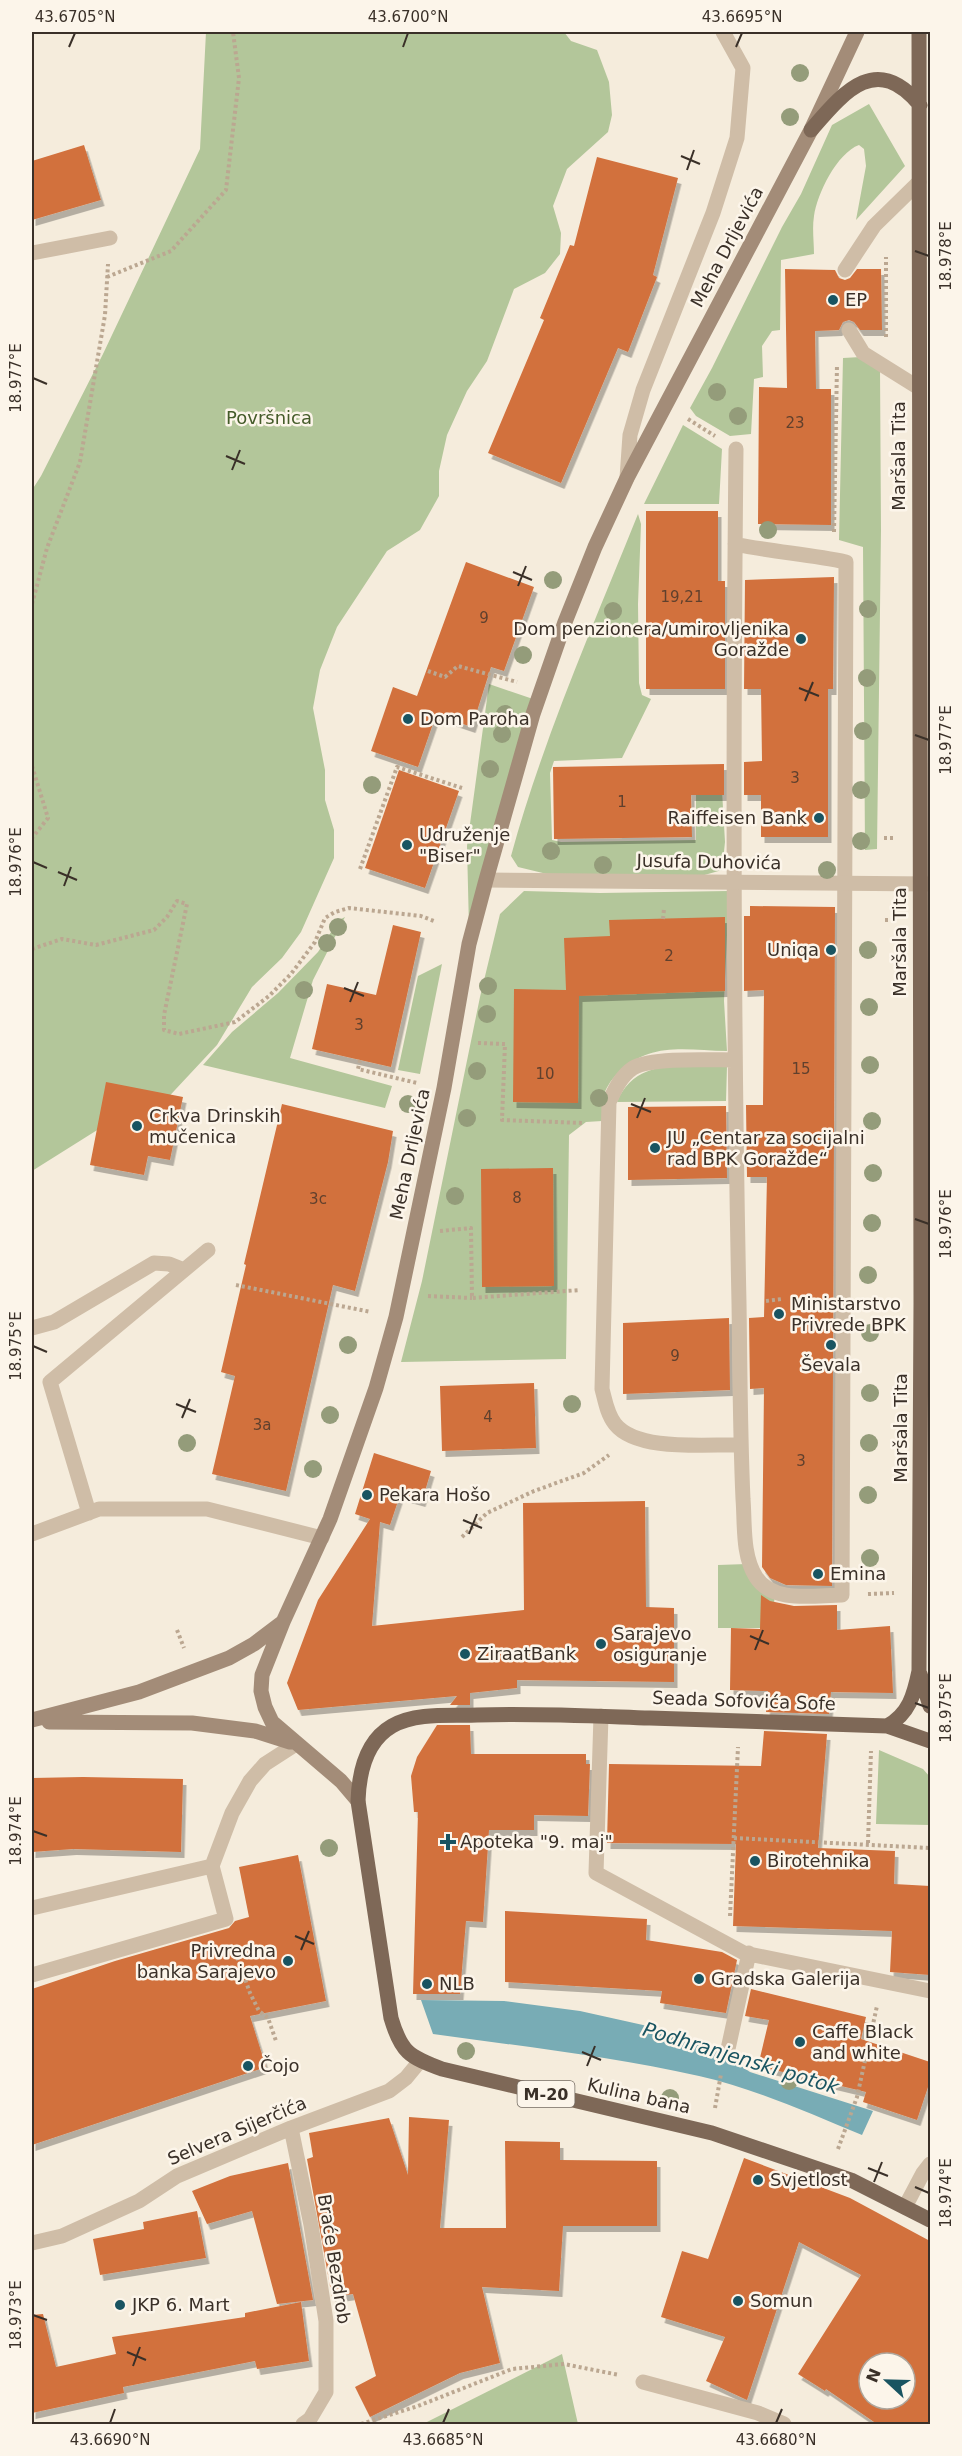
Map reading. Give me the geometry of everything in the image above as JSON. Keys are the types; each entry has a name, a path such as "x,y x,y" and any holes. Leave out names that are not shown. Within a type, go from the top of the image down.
{"main road":[{"name":"Meha Drljevića","path":"358,1800 332,1773 272,1722 261,1691 262,1675 283,1622 322,1538 376,1388 396,1317 444,1088 469,944 486,880 533,714 562,632 596,547 627,478 811,130 857,32"},
{"name":"Maršala Tita","path":"919,32 919,182 925,214 919,388 925,884 919,1671"},
{"path":"811,130 849,90 863,82 876,80 891,82 907,89 920,105"},
{"path":"32,1721 139,1692 229,1658 254,1644 283,1622"},
{"path":"919,1671 930,1706"},
{"path":"880,1726 899,1719 908,1707 915,1693 919,1671"},
{"name":"Seada Sofovića Sofe","path":"358,1800 358,1781 370,1748 380,1736 401,1721 419,1718 524,1714 880,1726 930,1741"},
{"path":"32,1721 192,1723 255,1731 296,1744"},
{"name":"Kulina bana","path":"358,1800 391,2018 398,2040 408,2055 442,2069 712,2133 830,2172 930,2220"}],"street":[{"name":"Meha Drljevića","path":"627,478 630,435 643,390 713,213 736,138 743,68 726,33"},
{"path":"845,270 874,226 919,182"},
{"path":"32,253 110,238"},
{"path":"849,330 863,353 919,388"},
{"path":"735,544 765,551 786,552 846,562 842,1595 782,1595 760,1582 755,1576 747,1550 740,1445 733,882 735,544 736,449"},
{"name":"Jusufa Duhovića","path":"486,880 925,884"},
{"path":"735,1060 653,1062 634,1068 618,1083 609,1102 602,1389 606,1407 615,1424 629,1435 647,1443 740,1445"},
{"path":"89,1513 50,1382 208,1250"},
{"path":"32,1328 54,1323 154,1263 169,1264 184,1270"},
{"path":"32,1534 99,1509 207,1509 322,1538"},
{"path":"601,1716 596,1873 749,1953 930,1991"},
{"path":"32,1974 226,1919 212,1866 232,1813 250,1781 265,1764 296,1744"},
{"path":"32,1908 212,1866"},
{"path":"728,2049 749,1953"},
{"name":"Selvera Sijerčića","path":"32,2243 62,2236 139,2201 177,2176 291,2128 389,2091 420,2061"},
{"name":"Braće Bezdrob","path":"291,2128 311,2225 326,2320 326,2392 310,2419 303,2424"},
{"path":"905,2207 930,2164"},
{"path":"643,2382 758,2413 784,2424"}],"path":[{"path":"107,276 171,251 226,190 239,78 233,32"},
{"path":"885,345 887,213"},
{"path":"32,604 47,548 80,462 105,315 110,238"},
{"path":"833,560 838,353"},
{"path":"682,416 736,449"},
{"path":"428,671 445,677 458,666 503,677"},
{"path":"32,766 48,818 32,838"},
{"path":"360,869 397,767 462,789"},
{"path":"32,949 62,939 96,945 121,940 154,930 167,917 177,901 187,904 164,1015 164,1030 179,1034 235,1022 244,1016 291,974 315,942 325,918 335,912 349,908 421,916 434,921"},
{"path":"471,1043 505,1044 502,1120 608,1124"},
{"path":"360,1060 358,1069 402,1081"},
{"path":"432,1231 471,1228 472,1298"},
{"path":"236,1285 396,1317"},
{"path":"418,1296 472,1298 604,1288"},
{"path":"462,1537 487,1513 534,1491 584,1473 605,1458 629,1435"},
{"path":"842,1595 919,1592"},
{"path":"729,1944 739,1721"},
{"path":"868,1844 880,1726"},
{"path":"734,1838 930,1848"},
{"path":"226,1919 235,1955 250,1993 259,2011 268,2018 276,2041"},
{"path":"844,2131 857,2097 875,2018"},
{"path":"361,2424 418,2406 512,2369 564,2364 596,2369 643,2382"}],"green space":[{"name":"Površnica","path":"206,32 564,32 571,41 597,50 609,82 612,115 608,132 567,169 553,206 561,233 560,254 545,273 514,289 487,361 467,391 447,435 439,471 439,496 420,530 387,551 337,627 320,670 313,708 325,770 325,800 334,830 334,858 301,932 282,958 252,987 217,1045 161,1105 110,1122 32,1171 32,490 103,354 200,149"},
{"path":"869,104 905,166 856,220 866,166 864,149 859,145 851,149 829,175 819,197 814,216 814,254 781,260 780,330 772,331 762,346 763,377 754,379 751,434 730,436 696,416 690,408 801,194 832,125"},
{"path":"861,357 880,369 881,530 877,849 865,850 863,547 839,540 843,358"},
{"path":"683,425 722,449 719,504 644,504"},
{"path":"638,514 641,524 638,604 639,683 642,695 651,699 622,758 554,761 550,773 552,840 561,842 696,840 696,769 722,791 725,842 722,870 680,882 576,881 518,867 511,856 538,769"},
{"path":"489,684 533,699 469,928 467,846"},
{"path":"524,891 600,893 729,891 724,1001 727,1051 682,1049 642,1056 629,1063 608,1085 603,1098 602,1121 586,1122 569,1135 566,1359 401,1362 422,1281 480,997 500,914"},
{"path":"345,917 313,980 290,1058 392,1086 385,1108 203,1065 232,1032 278,993 318,952 339,920"},
{"path":"442,964 420,1074 398,1070 418,976"},
{"path":"727,1066 726,1101 617,1102 625,1087 636,1077 649,1071 663,1067"},
{"path":"747,1564 775,1592 772,1628 718,1628 718,1565"},
{"path":"879,1750 923,1769 930,1777 930,1825 876,1824"},
{"path":"562,2354 578,2424 423,2424"}],"water":[{"path":"421,2000 504,2001 580,2011 643,2025 717,2050 750,2072 873,2111 862,2135 762,2095 699,2076 600,2058 433,2034"}],"building":[{"path":"84,145 101,200 32,220 32,161"},
{"path":"597,157 678,178 653,275 657,277 628,352 618,348 561,483 488,453 544,320 540,318 570,245 574,246"},
{"path":"785,269 835,270 839,278 845,280 850,278 857,269 881,269 882,330 860,330 854,322 849,320 843,322 839,330 815,331 816,389 831,389 831,525 758,524 759,387 787,388"},
{"path":"646,511 718,511 718,581 725,581 725,689 646,689"},
{"path":"466,562 534,587 504,671 491,667 472,727 436,715 418,767 371,751 393,687 417,696"},
{"path":"834,577 833,689 828,689 828,837 761,837 761,795 744,795 744,762 762,761 761,689 744,689 745,580"},
{"path":"724,764 724,795 691,795 692,837 554,839 553,767"},
{"name":"Udruženje \"Biser\"","path":"399,770 459,791 425,888 365,868"},
{"path":"750,906 835,907 832,1586 786,1585 770,1578 762,1567 764,1388 750,1389 749,1318 764,1317 767,1177 747,1177 746,1105 763,1105 764,990 744,991 744,916 750,916"},
{"path":"725,917 725,991 579,996 578,1103 513,1102 514,989 566,990 564,938 610,936 609,920"},
{"path":"393,925 421,932 391,1067 312,1049 327,984 376,995"},
{"name":"Crkva Drinskih mučenica","path":"106,1082 183,1097 170,1160 148,1156 144,1175 90,1165"},
{"path":"282,1104 393,1131 388,1162 355,1291 333,1285 286,1491 212,1474 235,1376 221,1372"},
{"path":"726,1106 727,1178 628,1180 628,1107"},
{"path":"553,1168 554,1286 482,1287 481,1169"},
{"path":"729,1318 730,1390 623,1394 623,1323"},
{"path":"534,1383 536,1448 442,1451 440,1386"},
{"path":"374,1453 431,1471 422,1501 400,1495 390,1525 380,1522 372,1626 524,1610 523,1503 645,1501 646,1607 674,1608 674,1682 517,1680 517,1688 470,1693 470,1705 450,1705 457,1696 298,1710 287,1683 318,1600 370,1519 355,1514"},
{"path":"761,1595 770,1601 794,1606 837,1605 837,1630 890,1626 893,1693 831,1692 829,1714 766,1712 768,1691 730,1690 731,1628 760,1629"},
{"path":"437,1725 470,1725 471,1754 586,1754 586,1764 590,1764 588,1816 534,1815 534,1830 489,1830 483,1922 466,1921 460,1994 413,1994 418,1812 414,1812 411,1776 417,1757"},
{"path":"764,1731 827,1734 818,1848 895,1851 894,1884 930,1886 930,1975 890,1972 892,1931 733,1926 736,1844 607,1843 609,1764 761,1766"},
{"path":"32,1778 183,1779 181,1852 73,1849 32,1852"},
{"path":"298,1855 326,2001 250,2016 266,2067 32,2145 32,1989 115,1961 229,1928 235,1921 249,1917 239,1867"},
{"path":"505,1911 647,1919 646,1940 722,1952 737,1960 726,2013 660,2003 662,1991 505,1982"},
{"path":"751,1989 866,2017 861,2039 930,2062 930,2081 917,2120 863,2102 866,2092 758,2066 769,2020 745,2016"},
{"path":"409,2117 449,2120 440,2228 506,2228 505,2141 560,2142 560,2160 657,2161 657,2226 563,2226 559,2291 482,2287 500,2363 460,2373 370,2417 355,2387 376,2376 353,2294 332,2297 307,2159 313,2157 309,2133 389,2118 408,2175"},
{"path":"744,2158 850,2198 930,2241 930,2424 877,2424 858,2411 917,2411 917,2351 857,2351 857,2410 826,2389 825,2391 798,2374 861,2275 799,2242 747,2400 706,2381 725,2337 661,2317 682,2251 708,2259"},
{"path":"288,2163 313,2300 277,2304 252,2211 207,2224 192,2191 230,2176"},
{"path":"197,2211 206,2258 100,2275 93,2239 144,2229 143,2222"},
{"path":"301,2302 309,2361 257,2369 255,2361 123,2387 124,2393 32,2413 32,2315 43,2314 56,2367 116,2354 112,2337 245,2317 245,2313"}],"place":[{"name":"EP","path":"833,300"},
{"name":"Dom penzionera/umirovljenika Goražde","path":"801,639"},
{"name":"Dom Paroha","path":"408,719"},
{"name":"Raiffeisen Bank","path":"819,818"},
{"name":"Udruženje \"Biser\"","path":"407,845"},
{"name":"Uniqa","path":"831,950"},
{"name":"Crkva Drinskih mučenica","path":"137,1126"},
{"name":"JU „Centar za socijalni rad BPK Goražde“","path":"655,1148"},
{"name":"Ministarstvo Privrede BPK","path":"779,1314"},
{"name":"Ševala","path":"831,1345"},
{"name":"Pekara Hošo","path":"367,1495"},
{"name":"Emina","path":"818,1574"},
{"name":"Sarajevo osiguranje","path":"601,1644"},
{"name":"ZiraatBank","path":"465,1654"},
{"name":"Apoteka \"9. maj\"","path":"448,1842"},
{"name":"Birotehnika","path":"755,1861"},
{"name":"Privredna banka Sarajevo","path":"288,1961"},
{"name":"Gradska Galerija","path":"699,1979"},
{"name":"NLB","path":"427,1984"},
{"name":"Caffe Black and white","path":"800,2042"},
{"name":"Čojo","path":"248,2066"},
{"name":"Svjetlost","path":"758,2180"},
{"name":"Somun","path":"738,2301"},
{"name":"JKP 6. Mart","path":"120,2305"}],"water label":[{"name":"Podhranjenski potok","path":"741,2058"}]}
